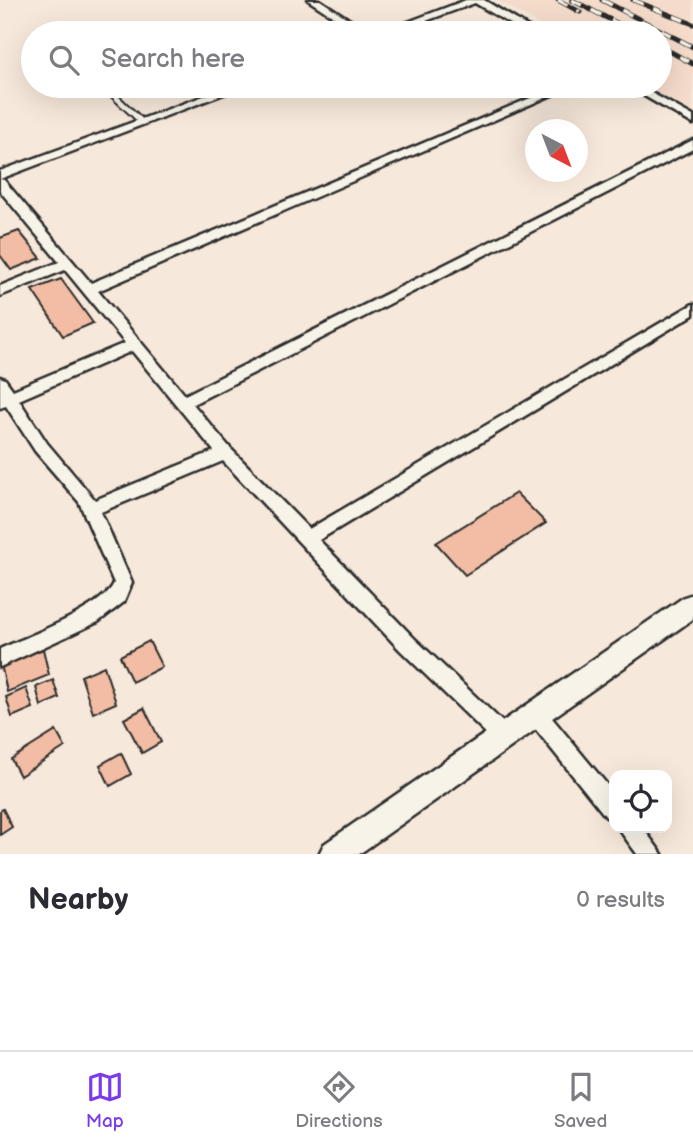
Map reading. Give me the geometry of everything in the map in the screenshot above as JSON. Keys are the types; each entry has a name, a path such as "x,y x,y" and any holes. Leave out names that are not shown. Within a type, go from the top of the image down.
{"street":[{"path":"313,0 346,21"},
{"path":"417,21 476,0 512,21"},
{"path":"0,175 207,98"},
{"path":"88,290 540,98"},
{"path":"653,98 693,121"},
{"path":"182,402 693,144"},
{"path":"0,183 225,453 407,644 503,736"},
{"path":"0,290 67,264"},
{"path":"307,539 693,309"},
{"path":"0,658 91,616 118,596 123,583 86,498 41,447 3,394 133,345"},
{"path":"91,509 225,453"},
{"path":"334,854 693,605"},
{"path":"536,713 609,803"},
{"path":"633,833 651,854"}],"lane":[{"path":"117,98 142,122"}],"shaded area":[{"path":"496,0 693,0 693,112 668,98 672,98 672,21 533,21"}],"building":[{"path":"19,231 41,258 11,270 0,255 0,238"},
{"path":"61,279 93,323 63,336 32,290"},
{"path":"516,493 546,523 465,575 436,543"},
{"path":"149,641 162,667 132,682 120,656"},
{"path":"43,649 49,675 7,692 1,664"},
{"path":"104,666 116,703 93,713 81,676"},
{"path":"53,680 59,698 41,706 36,687"},
{"path":"26,688 33,708 12,717 6,697"},
{"path":"144,708 161,742 142,753 124,719"},
{"path":"56,731 65,747 20,776 11,759"},
{"path":"121,753 131,774 110,786 100,765"},
{"path":"3,809 12,827 0,835 0,811"}],"railway":[{"path":"558,0 580,12"},
{"path":"572,0 613,21"},
{"path":"602,0 643,21"},
{"path":"633,0 693,24"},
{"path":"672,36 693,47"},
{"path":"672,53 693,64"}]}
